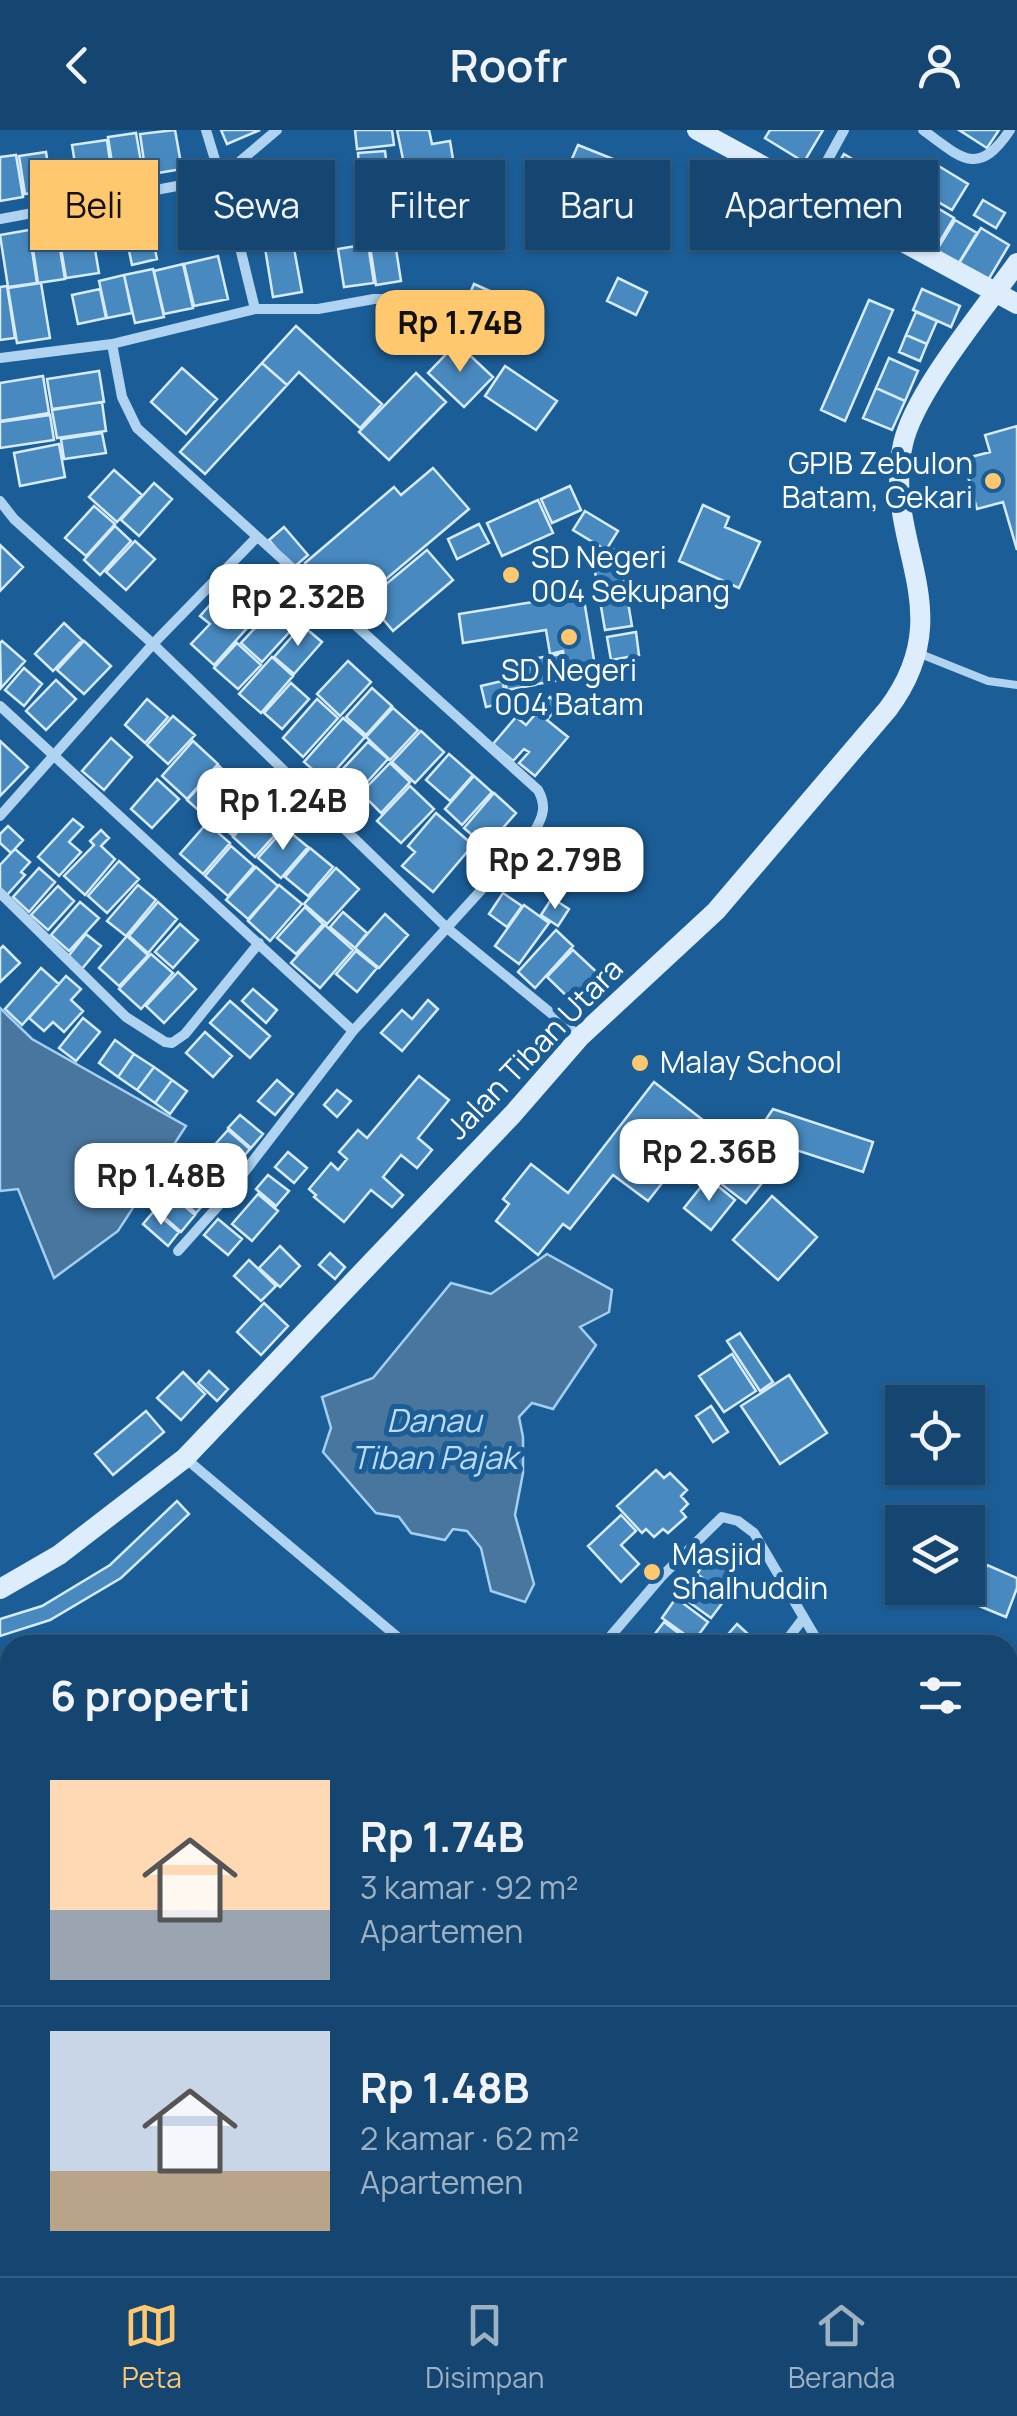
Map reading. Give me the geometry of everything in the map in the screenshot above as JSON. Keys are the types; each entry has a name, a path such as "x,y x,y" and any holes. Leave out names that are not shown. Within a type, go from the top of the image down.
{"street":[{"path":"206,130 215,160"},
{"path":"241,160 277,130"},
{"path":"697,130 751,160"},
{"path":"828,160 844,130"},
{"path":"923,130 969,160 992,153 1010,130"},
{"path":"0,219 178,186"},
{"path":"239,250 255,309"},
{"path":"916,250 1017,304"},
{"name":"Jalan Tiban Utara","path":"0,1590 59,1555 185,1458 513,1114 580,1036 698,930 888,709 910,676 918,653 921,612 900,501 904,441 934,380 1017,263"},
{"path":"0,358 112,344 255,309 318,309 374,299 405,299 442,313 480,340"},
{"path":"112,344 122,397 137,428 538,790 543,799 543,818 534,832 353,1031 219,1206 178,1251"},
{"path":"0,502 447,928 580,1036"},
{"path":"0,816 153,644 256,538"},
{"path":"0,706 353,1031"},
{"path":"0,893 126,1016 165,1042 185,1034 259,944"},
{"path":"185,1458 395,1635"},
{"path":"611,1635 662,1576 722,1517 738,1521 754,1533 813,1635"},
{"path":"791,1635 802,1620"}],"lane":[{"path":"918,653 988,681 1017,684"}],"water":[{"path":"0,1008 32,1039 186,1126 118,1231 54,1278 18,1189 0,1191"},
{"name":"Danau Tiban Pajak","path":"547,1254 612,1290 609,1312 580,1327 596,1345 553,1409 532,1403 519,1417 523,1473 515,1515 534,1584 525,1602 491,1591 481,1548 467,1531 453,1529 445,1540 411,1533 399,1517 376,1513 323,1452 331,1428 322,1397 373,1378 451,1283 491,1294"}],"building":[{"path":"175,130 180,160 178,170 158,173 158,160 144,160 140,134"},
{"path":"221,130 260,130 227,144"},
{"path":"355,130 392,130 394,145 357,149"},
{"path":"397,130 429,130 432,144 450,141 453,159 403,160"},
{"path":"770,130 823,130 805,160 765,138"},
{"path":"959,130 999,130 987,148"},
{"path":"136,133 141,160 112,160 108,137"},
{"path":"107,140 110,160 74,160 72,145"},
{"path":"578,145 613,159 613,160 571,160"},
{"path":"385,151 386,160 359,160 358,153"},
{"path":"46,152 47,160 30,160 30,193 25,194 19,156"},
{"path":"16,155 23,197 0,201 0,157"},
{"path":"938,166 968,184 952,210 938,202"},
{"path":"983,200 1005,213 996,228 974,215"},
{"path":"938,208 954,218 938,245"},
{"path":"955,220 977,233 957,266 935,253"},
{"path":"981,228 1009,245 987,282 958,265"},
{"path":"29,230 37,283 8,287 0,235"},
{"path":"355,246 355,250 369,250 374,283 344,287 338,249"},
{"path":"33,250 60,250 65,279 38,283"},
{"path":"61,250 95,250 99,273 66,278"},
{"path":"129,250 155,250 157,259 132,265"},
{"path":"265,250 294,250 302,292 273,297"},
{"path":"371,250 396,250 401,281 376,285"},
{"path":"218,256 228,299 194,306 184,264"},
{"path":"183,264 193,308 164,314 154,271"},
{"path":"153,269 164,317 135,323 124,275"},
{"path":"124,275 132,313 107,318 99,281"},
{"path":"618,278 647,292 636,315 607,301"},
{"path":"41,283 50,338 17,343 8,288"},
{"path":"474,284 492,292 480,320 462,312"},
{"path":"7,286 15,338 0,340 0,287"},
{"path":"100,289 106,318 78,324 72,295"},
{"path":"922,289 960,306 951,327 913,310"},
{"path":"869,300 893,310 845,421 821,410"},
{"path":"916,312 937,321 927,344 906,335"},
{"path":"296,326 382,404 360,428 299,372 287,385 262,363"},
{"path":"906,335 927,344 920,361 899,352"},
{"path":"457,343 493,377 464,407 428,373"},
{"path":"889,358 918,371 905,401 876,388"},
{"path":"262,363 287,385 205,474 180,452"},
{"path":"505,366 557,401 536,430 485,396"},
{"path":"182,368 217,399 186,434 151,402"},
{"path":"99,371 104,402 52,409 47,379"},
{"path":"416,373 446,402 389,460 359,432"},
{"path":"43,376 49,413 0,421 0,383"},
{"path":"876,388 905,401 892,430 863,418"},
{"path":"102,402 106,431 57,438 52,410"},
{"path":"50,415 54,440 0,448 0,422"},
{"name":"GPIB Zebulon Batam, Gekari","path":"1017,426 1017,550 1003,502 977,509 963,459 990,452 985,435"},
{"path":"102,433 106,453 64,459 61,439"},
{"path":"59,444 65,477 20,486 14,453"},
{"path":"433,468 469,509 347,612 305,563 394,487 401,495"},
{"path":"114,470 142,495 117,522 89,497"},
{"path":"154,483 172,499 139,536 121,520"},
{"path":"570,486 581,510 552,523 541,499"},
{"path":"538,500 553,533 502,556 487,523"},
{"path":"703,505 729,517 725,527 760,542 739,588 679,561"},
{"path":"94,506 115,524 86,556 65,538"},
{"path":"585,511 618,531 606,550 573,530"},
{"path":"479,524 489,543 457,559 448,539"},
{"path":"115,526 131,541 100,575 84,560"},
{"path":"284,527 308,555 293,568 269,540"},
{"path":"135,541 155,559 126,590 106,572"},
{"path":"0,545 23,567 0,591"},
{"path":"619,549 632,626 605,630 592,554"},
{"path":"427,550 453,580 393,631 367,600"},
{"path":"258,573 281,593 258,618 236,598"},
{"path":"224,589 256,618 214,665 191,644 210,624 200,616"},
{"name":"SD Negeri 004 Batam","path":"583,594 596,672 567,677 563,651 550,654 546,630 463,643 459,614"},
{"path":"284,597 305,615 262,662 241,643"},
{"path":"64,623 82,640 53,671 35,654"},
{"path":"302,625 322,642 294,674 274,657"},
{"path":"636,632 639,655 611,660 607,637"},
{"path":"84,641 111,666 84,694 57,670"},
{"path":"0,643 25,661 1,688"},
{"path":"237,643 261,665 238,689 214,668"},
{"path":"562,654 567,679 537,684 532,659"},
{"path":"272,657 293,676 261,713 239,694"},
{"path":"530,660 535,685 507,690 502,665"},
{"path":"348,661 371,682 340,716 317,694"},
{"path":"24,668 42,684 24,706 5,690"},
{"path":"56,680 76,699 46,730 26,711"},
{"path":"502,681 508,702 486,707 481,686"},
{"path":"291,683 309,699 282,729 264,713"},
{"path":"372,688 392,706 366,735 346,717"},
{"path":"550,697 559,705 547,720 568,737 535,776 519,763 529,752 524,749 513,761 493,744 516,717 526,725"},
{"path":"147,699 168,717 145,743 125,725"},
{"path":"317,699 338,718 303,757 283,738"},
{"path":"393,708 418,730 390,760 366,737"},
{"path":"173,716 195,735 168,764 147,745"},
{"path":"343,718 365,737 326,781 304,762"},
{"path":"421,731 444,752 415,783 392,762"},
{"path":"111,738 132,757 104,790 82,771"},
{"path":"0,741 28,767 0,796"},
{"path":"193,741 218,764 187,799 162,776"},
{"path":"368,742 388,759 358,792 338,774"},
{"path":"449,754 473,775 450,801 426,780"},
{"path":"390,763 410,782 381,813 361,793"},
{"path":"219,766 238,784 207,818 187,800"},
{"path":"474,776 492,792 462,825 445,809"},
{"path":"157,779 179,799 152,828 131,809"},
{"path":"243,782 263,799 232,835 212,818"},
{"path":"410,786 434,809 401,843 377,821"},
{"path":"494,793 516,813 486,847 464,828"},
{"path":"260,807 282,827 255,857 233,837"},
{"path":"436,813 473,845 433,892 402,866 415,852 408,846"},
{"path":"73,819 83,827 69,842 81,852 59,876 38,857"},
{"path":"207,823 230,843 203,874 180,854"},
{"path":"8,826 23,840 11,853 0,843 0,834"},
{"path":"285,828 308,847 281,878 258,858"},
{"path":"101,830 109,838 101,846 115,859 85,895 64,876 94,845 90,841"},
{"path":"231,846 254,866 228,896 205,876"},
{"path":"310,848 333,867 308,896 285,877"},
{"path":"15,849 30,862 21,872 25,875 7,895 0,888 0,865"},
{"path":"119,861 139,879 107,913 88,896"},
{"path":"256,867 278,886 248,919 226,900"},
{"path":"39,868 55,882 29,912 13,897"},
{"path":"336,868 359,889 327,924 304,904"},
{"path":"138,885 156,900 126,936 107,921"},
{"path":"279,885 302,904 270,941 248,921"},
{"path":"58,886 74,901 48,930 31,915"},
{"path":"503,893 522,906 507,927 489,914"},
{"path":"552,898 569,909 558,926 541,915"},
{"path":"80,902 99,918 69,951 51,935"},
{"path":"158,902 177,919 148,953 129,936"},
{"path":"524,905 549,923 519,964 495,946"},
{"path":"305,907 323,924 296,954 277,938"},
{"path":"343,912 367,933 355,948 330,927"},
{"path":"385,914 408,935 379,968 355,948"},
{"path":"180,924 198,940 173,968 155,952"},
{"path":"325,925 353,950 320,988 291,963"},
{"path":"556,930 573,946 535,988 518,972"},
{"path":"86,934 101,946 81,970 67,958"},
{"path":"127,936 148,955 119,986 99,968"},
{"path":"3,946 20,963 0,982 0,949"},
{"path":"573,950 603,978 577,1006 547,977"},
{"path":"356,951 377,968 357,992 336,974"},
{"path":"151,954 173,973 141,1009 119,989"},
{"path":"41,968 59,984 22,1025 5,1009"},
{"path":"178,972 196,989 164,1023 146,1006"},
{"path":"66,976 81,989 71,1000 83,1011 64,1032 53,1022 44,1031 29,1018"},
{"path":"253,989 277,1010 266,1023 242,1001"},
{"path":"428,1000 438,1009 402,1051 381,1033 402,1010 412,1019"},
{"path":"230,1001 270,1036 250,1058 210,1023"},
{"path":"83,1018 100,1032 76,1061 59,1048"},
{"path":"205,1032 232,1056 213,1077 186,1053"},
{"path":"115,1040 134,1054 118,1077 99,1063"},
{"path":"134,1054 154,1067 137,1090 118,1077"},
{"path":"154,1067 172,1080 155,1103 137,1090"},
{"path":"419,1076 449,1100 418,1138 432,1150 417,1168 401,1155 383,1177 403,1195 392,1207 371,1190 344,1222 309,1189 331,1163 338,1170 347,1159 339,1152 358,1130 367,1138"},
{"path":"172,1080 187,1091 170,1114 155,1103"},
{"path":"277,1080 293,1094 275,1115 258,1101"},
{"name":"Malay School","path":"654,1082 744,1152 773,1109 873,1142 863,1172 790,1148 746,1203 684,1155 648,1201 613,1175 570,1229 563,1224 538,1255 496,1221 509,1204 503,1199 531,1164 568,1193"},
{"path":"337,1090 351,1101 337,1117 324,1105"},
{"path":"240,1115 263,1134 251,1148 228,1128"},
{"path":"228,1130 250,1149 232,1170 209,1151"},
{"path":"288,1152 307,1168 294,1183 275,1167"},
{"path":"209,1159 228,1176 212,1194 193,1177"},
{"path":"268,1175 289,1191 276,1206 256,1189"},
{"path":"192,1178 212,1195 196,1213 177,1197"},
{"path":"708,1178 735,1200 711,1230 684,1208"},
{"path":"170,1194 195,1215 181,1232 156,1210"},
{"path":"258,1194 278,1211 252,1241 232,1224"},
{"path":"772,1196 817,1237 778,1280 733,1240"},
{"path":"154,1211 179,1232 168,1246 143,1224"},
{"path":"218,1219 242,1239 228,1255 204,1235"},
{"path":"280,1246 300,1266 280,1287 259,1268"},
{"path":"330,1253 345,1267 335,1279 319,1265"},
{"path":"249,1260 276,1286 261,1301 234,1276"},
{"path":"264,1303 288,1326 261,1355 237,1332"},
{"path":"740,1333 773,1382 760,1391 727,1341"},
{"path":"732,1354 756,1391 724,1412 699,1376"},
{"path":"209,1371 228,1389 217,1401 198,1383"},
{"path":"183,1372 205,1394 181,1420 157,1398"},
{"path":"789,1375 827,1433 780,1464 741,1406"},
{"path":"711,1406 728,1432 713,1442 696,1416"},
{"path":"146,1411 164,1432 113,1475 95,1454"},
{"path":"656,1470 664,1478 670,1473 687,1490 681,1496 688,1504 681,1511 686,1517 668,1533 663,1529 654,1537 646,1529 642,1533 617,1506"},
{"path":"177,1501 189,1514 121,1578 50,1620 0,1635 0,1619 42,1606 110,1565"},
{"path":"621,1515 636,1531 621,1545 639,1564 621,1582 588,1546"},
{"path":"710,1555 741,1578 728,1596 697,1574"},
{"path":"987,1565 1017,1578 1006,1617 977,1605 985,1605"},
{"path":"696,1577 726,1598 711,1618 682,1597"},
{"path":"676,1598 708,1622 698,1635 686,1635 662,1618"},
{"path":"664,1622 681,1635 654,1635"},
{"path":"737,1624 749,1635 727,1635"}],"place":[{"name":"GPIB Zebulon Batam, Gekari","path":"993,481"},
{"name":"SD Negeri 004 Sekupang","path":"511,575"},
{"name":"SD Negeri 004 Batam","path":"569,637"},
{"name":"Malay School","path":"640,1063"},
{"name":"Masjid Shalhuddin","path":"652,1572"}]}
